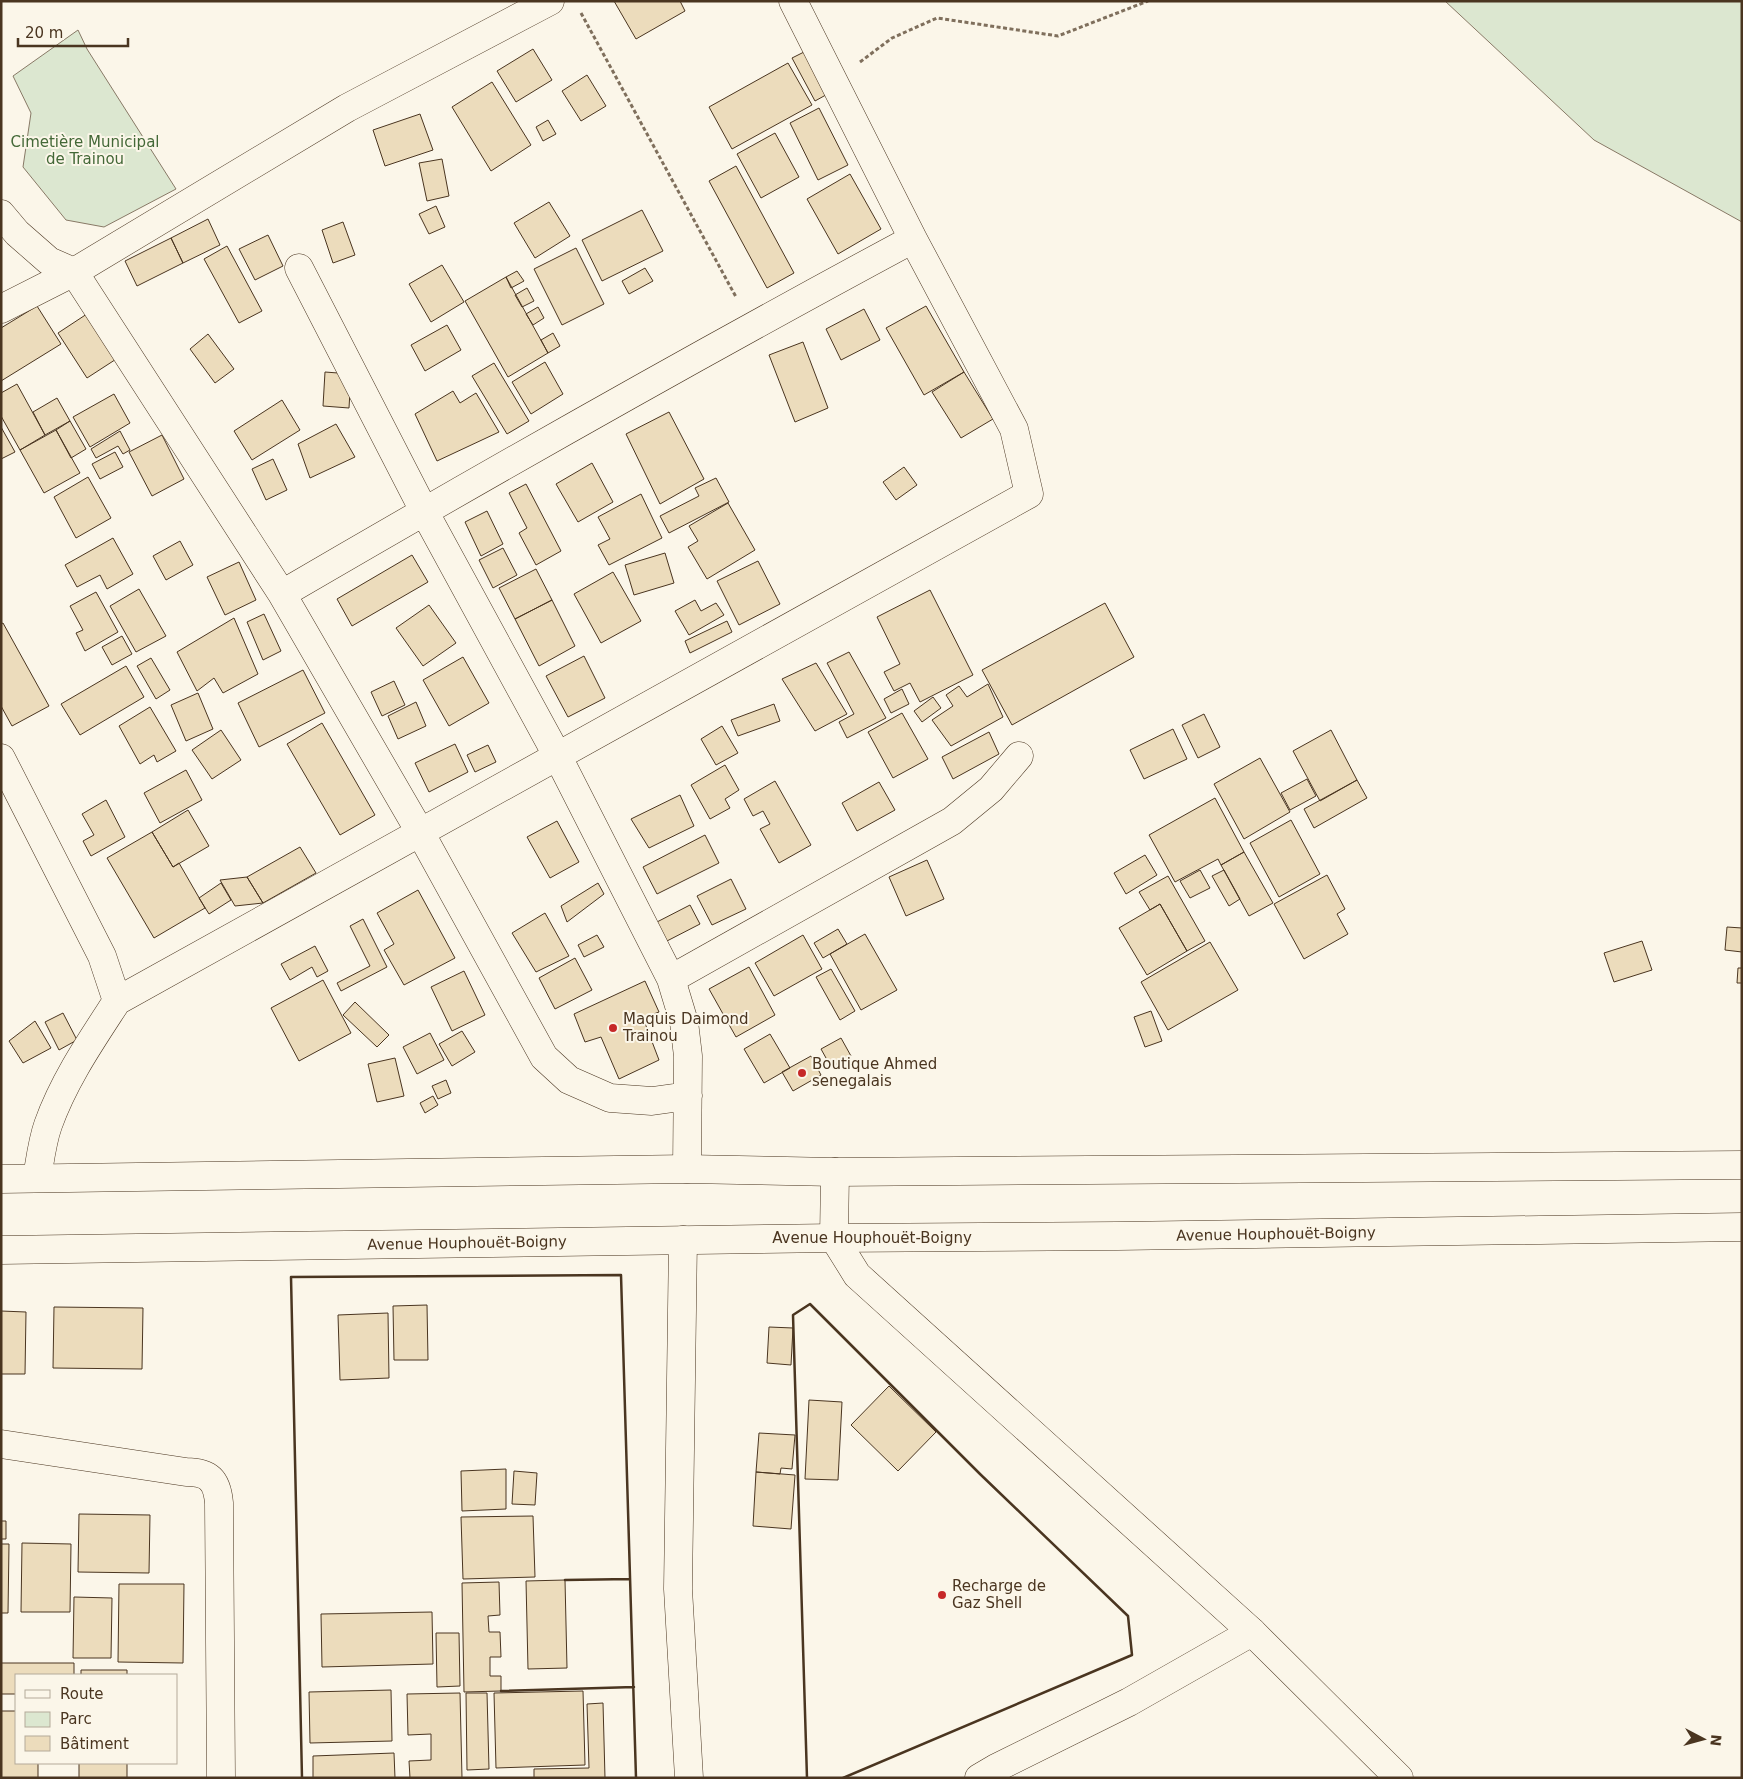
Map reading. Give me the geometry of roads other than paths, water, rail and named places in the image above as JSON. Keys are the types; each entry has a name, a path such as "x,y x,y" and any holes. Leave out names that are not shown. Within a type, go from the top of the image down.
{"main road":[{"path":"1,309 74,272 348,108 550,1"},
{"path":"37,1178 47,1127 63,1089 117,1001 1029,494 1014,429 913,239 793,1"},
{"path":"1,214 17,233 48,261 74,272 282,594 420,832 544,1057 569,1080 610,1098 652,1101 688,1096"},
{"path":"282,594 752,325 913,239"},
{"path":"299,268 424,511 558,757 671,979 684,1022 688,1056 687,1169"},
{"path":"671,979 952,821 991,789 1019,756"},
{"path":"1,758 102,956 117,1001"},
{"path":"1,1179 687,1169 835,1172 1742,1164"},
{"path":"835,1172 834,1238 857,1276 1252,1632 1399,1778"},
{"name":"Avenue Houphouët-Boigny","path":"1,1250 1742,1227"},
{"path":"682,1240 678,1589 689,1778"},
{"path":"1,1444 186,1472 201,1472 212,1481 218,1490 221,1778"},
{"path":"994,1774 1129,1702 1252,1632"}],"place":[{"name":"Maquis Daimond Trainou","path":"613,1028"},
{"name":"Boutique Ahmed senegalais","path":"802,1073"},
{"name":"Recharge de Gaz Shell","path":"942,1595"}],"park label":[{"name":"Cimetière Municipal de Trainou","path":"85,150"}]}
